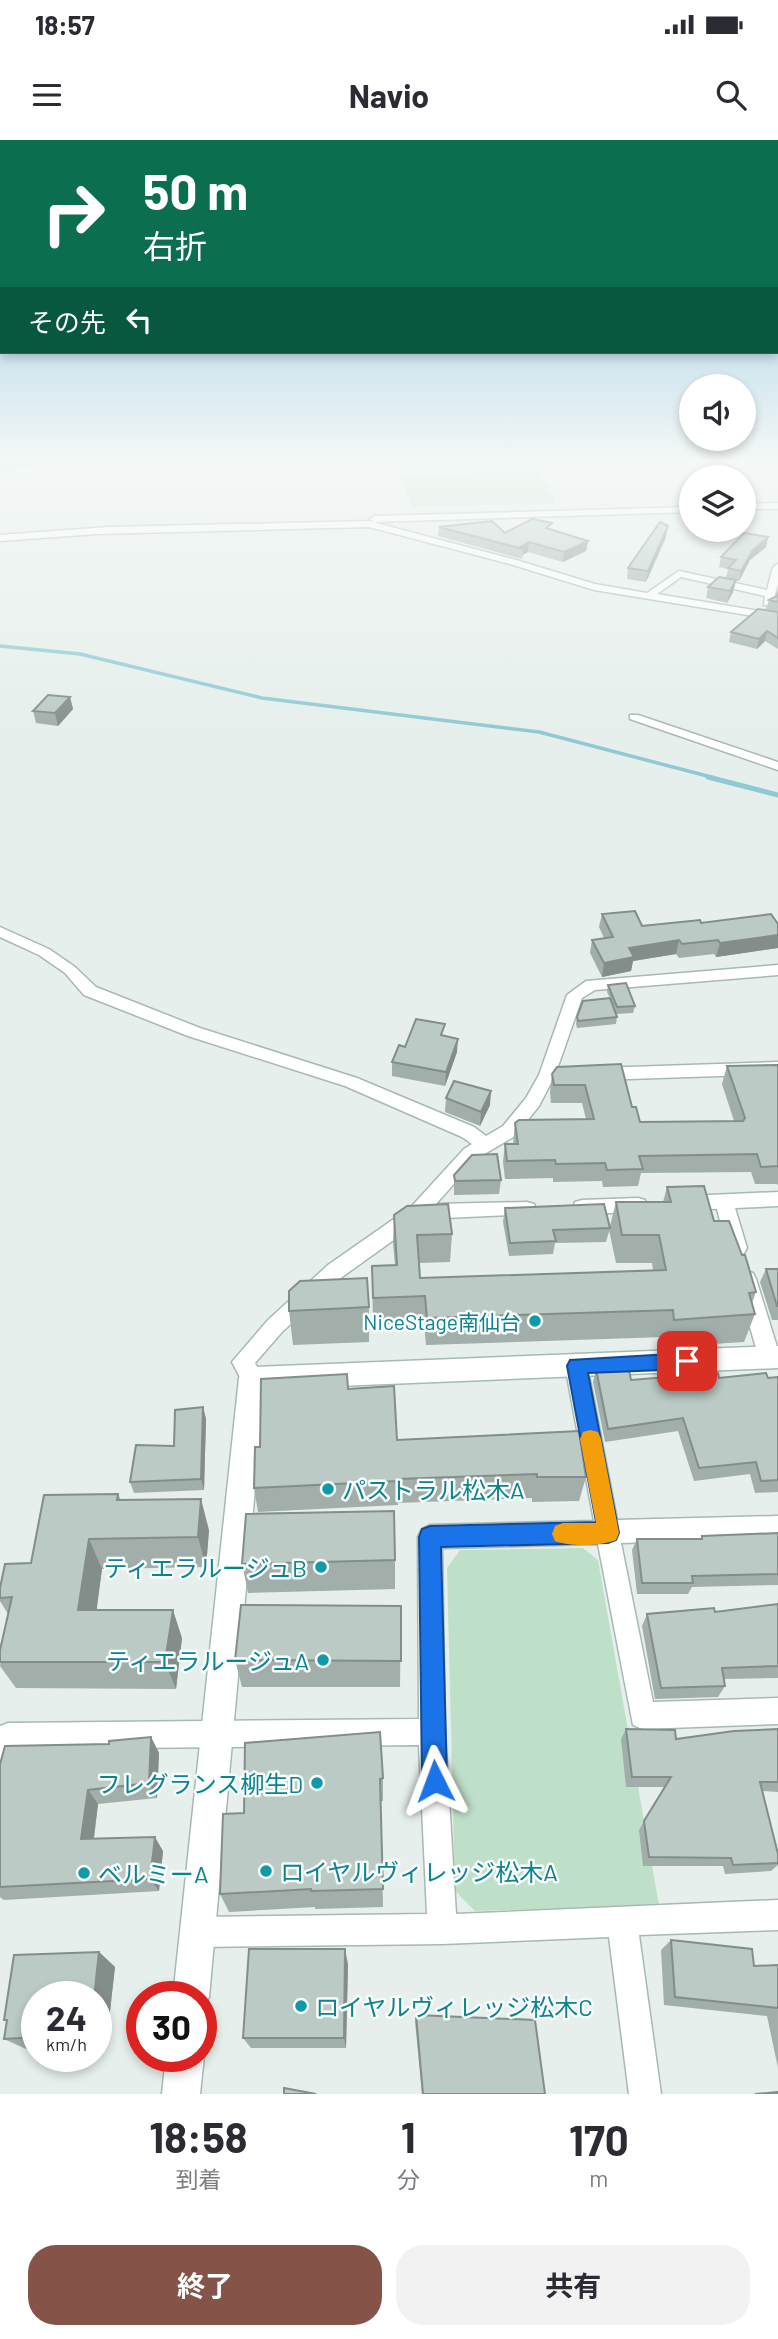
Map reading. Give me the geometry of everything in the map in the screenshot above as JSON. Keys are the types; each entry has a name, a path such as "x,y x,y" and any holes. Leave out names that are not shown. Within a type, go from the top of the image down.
{"street":[{"path":"472,551 577,583 778,617"},
{"path":"766,614 778,567"},
{"path":"650,595 679,575 770,594"},
{"path":"634,717 778,765"},
{"path":"0,931 44,952 70,970 90,991 194,1032 351,1082 468,1132 485,1145"},
{"path":"192,1981 252,1378 243,1362 275,1326 335,1271 418,1212 470,1154 509,1131 554,1075 575,995 591,985 778,970"},
{"path":"588,1074 778,1068"},
{"path":"418,1212 778,1199"},
{"path":"252,1378 774,1358 724,1201"},
{"path":"576,1366 642,1716 778,1711"},
{"path":"442,1929 432,1732 430,1537 778,1527"},
{"path":"0,1771 8,1736 432,1732"},
{"path":"197,1932 442,1929 778,1915"},
{"path":"622,1921 645,2094"},
{"path":"181,2094 183,2072"}],"green space":[{"path":"583,1548 598,1560 659,1905 475,1911 455,1891 447,1568 460,1550"}],"building":[{"path":"640,551 657,551 648,571 628,568"},
{"path":"727,551 752,551 741,571 728,568 736,560 721,557"},
{"path":"719,577 736,580 730,591 708,587"},
{"path":"778,592 778,602 769,600 777,596"},
{"path":"758,609 778,612 778,638 767,631 759,639 731,632"},
{"path":"48,695 70,697 55,713 33,711"},
{"path":"635,911 642,926 700,920 701,923 771,914 778,924 778,935 720,943 718,940 682,944 679,940 629,948 634,957 604,963 592,940 613,937 602,914"},
{"path":"626,983 635,1006 617,1007 608,985"},
{"path":"610,998 617,1017 578,1021 583,1001"},
{"path":"416,1019 445,1024 441,1035 458,1039 446,1072 392,1062 399,1045 405,1047"},
{"path":"621,1064 632,1107 636,1107 640,1122 743,1121 745,1118 727,1066 778,1065 778,1166 761,1167 757,1154 639,1156 643,1169 607,1170 605,1163 556,1164 555,1160 507,1161 505,1144 518,1144 515,1123 519,1120 594,1119 585,1085 554,1085 552,1074 557,1067"},
{"path":"454,1081 491,1091 481,1112 446,1098"},
{"path":"497,1154 501,1180 455,1181 454,1175 472,1155"},
{"path":"704,1186 714,1221 729,1221 742,1255 745,1255 756,1292 749,1293 755,1314 674,1320 673,1310 427,1318 425,1296 373,1298 372,1266 397,1265 394,1215 407,1206 448,1204 452,1234 417,1235 420,1278 666,1270 659,1235 622,1235 616,1202 671,1202 667,1187"},
{"path":"604,1204 610,1228 553,1230 556,1241 510,1243 505,1208"},
{"path":"766,1269 778,1269 778,1306 777,1306"},
{"path":"367,1278 369,1307 289,1311 289,1291 300,1281"},
{"path":"628,1365 631,1380 718,1373 719,1378 766,1373 768,1378 778,1377 778,1480 761,1481 756,1462 699,1468 683,1418 608,1429 596,1369"},
{"path":"347,1374 348,1389 394,1386 397,1440 579,1431 586,1477 537,1477 537,1474 254,1488 255,1447 260,1447 261,1379"},
{"path":"203,1407 201,1479 130,1482 136,1445 174,1446 175,1410"},
{"path":"118,1494 117,1500 201,1499 198,1537 89,1539 78,1610 173,1610 165,1662 0,1662 0,1650 12,1597 0,1598 5,1564 31,1563 44,1495"},
{"path":"394,1511 395,1560 242,1564 246,1514"},
{"path":"778,1533 778,1574 692,1576 693,1583 642,1583 637,1539 702,1539 702,1536"},
{"path":"778,1604 778,1666 722,1668 725,1686 661,1688 647,1614 714,1608 715,1612"},
{"path":"241,1605 401,1606 401,1661 235,1660"},
{"path":"626,1729 675,1730 676,1739 734,1731 778,1729 778,1782 760,1782 778,1863 733,1865 731,1858 649,1857 644,1821 671,1777 632,1777"},
{"path":"380,1732 383,1778 380,1779 383,1889 311,1889 220,1894 223,1814 244,1813 245,1743"},
{"path":"151,1737 149,1783 88,1790 81,1839 155,1837 150,1879 0,1887 0,1764 5,1746 109,1744 109,1741"},
{"path":"671,1940 752,1949 754,1966 778,1965 778,2008 675,1997"},
{"name":"ロイヤルヴィレッジ松木C","path":"249,1949 345,1949 344,2038 243,2038"},
{"path":"99,1952 96,1981 21,1981 21,2038 4,2039 7,2020 4,2020 14,1955"},
{"path":"416,2015 535,2020 545,2094 423,2094"},
{"path":"284,2088 316,2094 284,2094"}],"waterway":[{"path":"0,646 80,654 262,698 539,732 715,778"},
{"path":"708,777 778,795"}],"slow traffic":[{"path":"563,1534 608,1533 590,1439"}],"place":[{"name":"NiceStage南仙台","path":"535,1321"},
{"name":"パストラル松木A","path":"328,1489"},
{"name":"ティエラルージュB","path":"321,1567"},
{"name":"ティエラルージュA","path":"323,1660"},
{"name":"フレグランス柳生D","path":"317,1783"},
{"name":"ロイヤルヴィレッジ松木A","path":"266,1871"},
{"name":"ベルミーA","path":"84,1873"},
{"name":"ロイヤルヴィレッジ松木C","path":"301,2006"}],"route":[{"path":"435,1781 430,1537 608,1533 576,1366 687,1361"}]}
